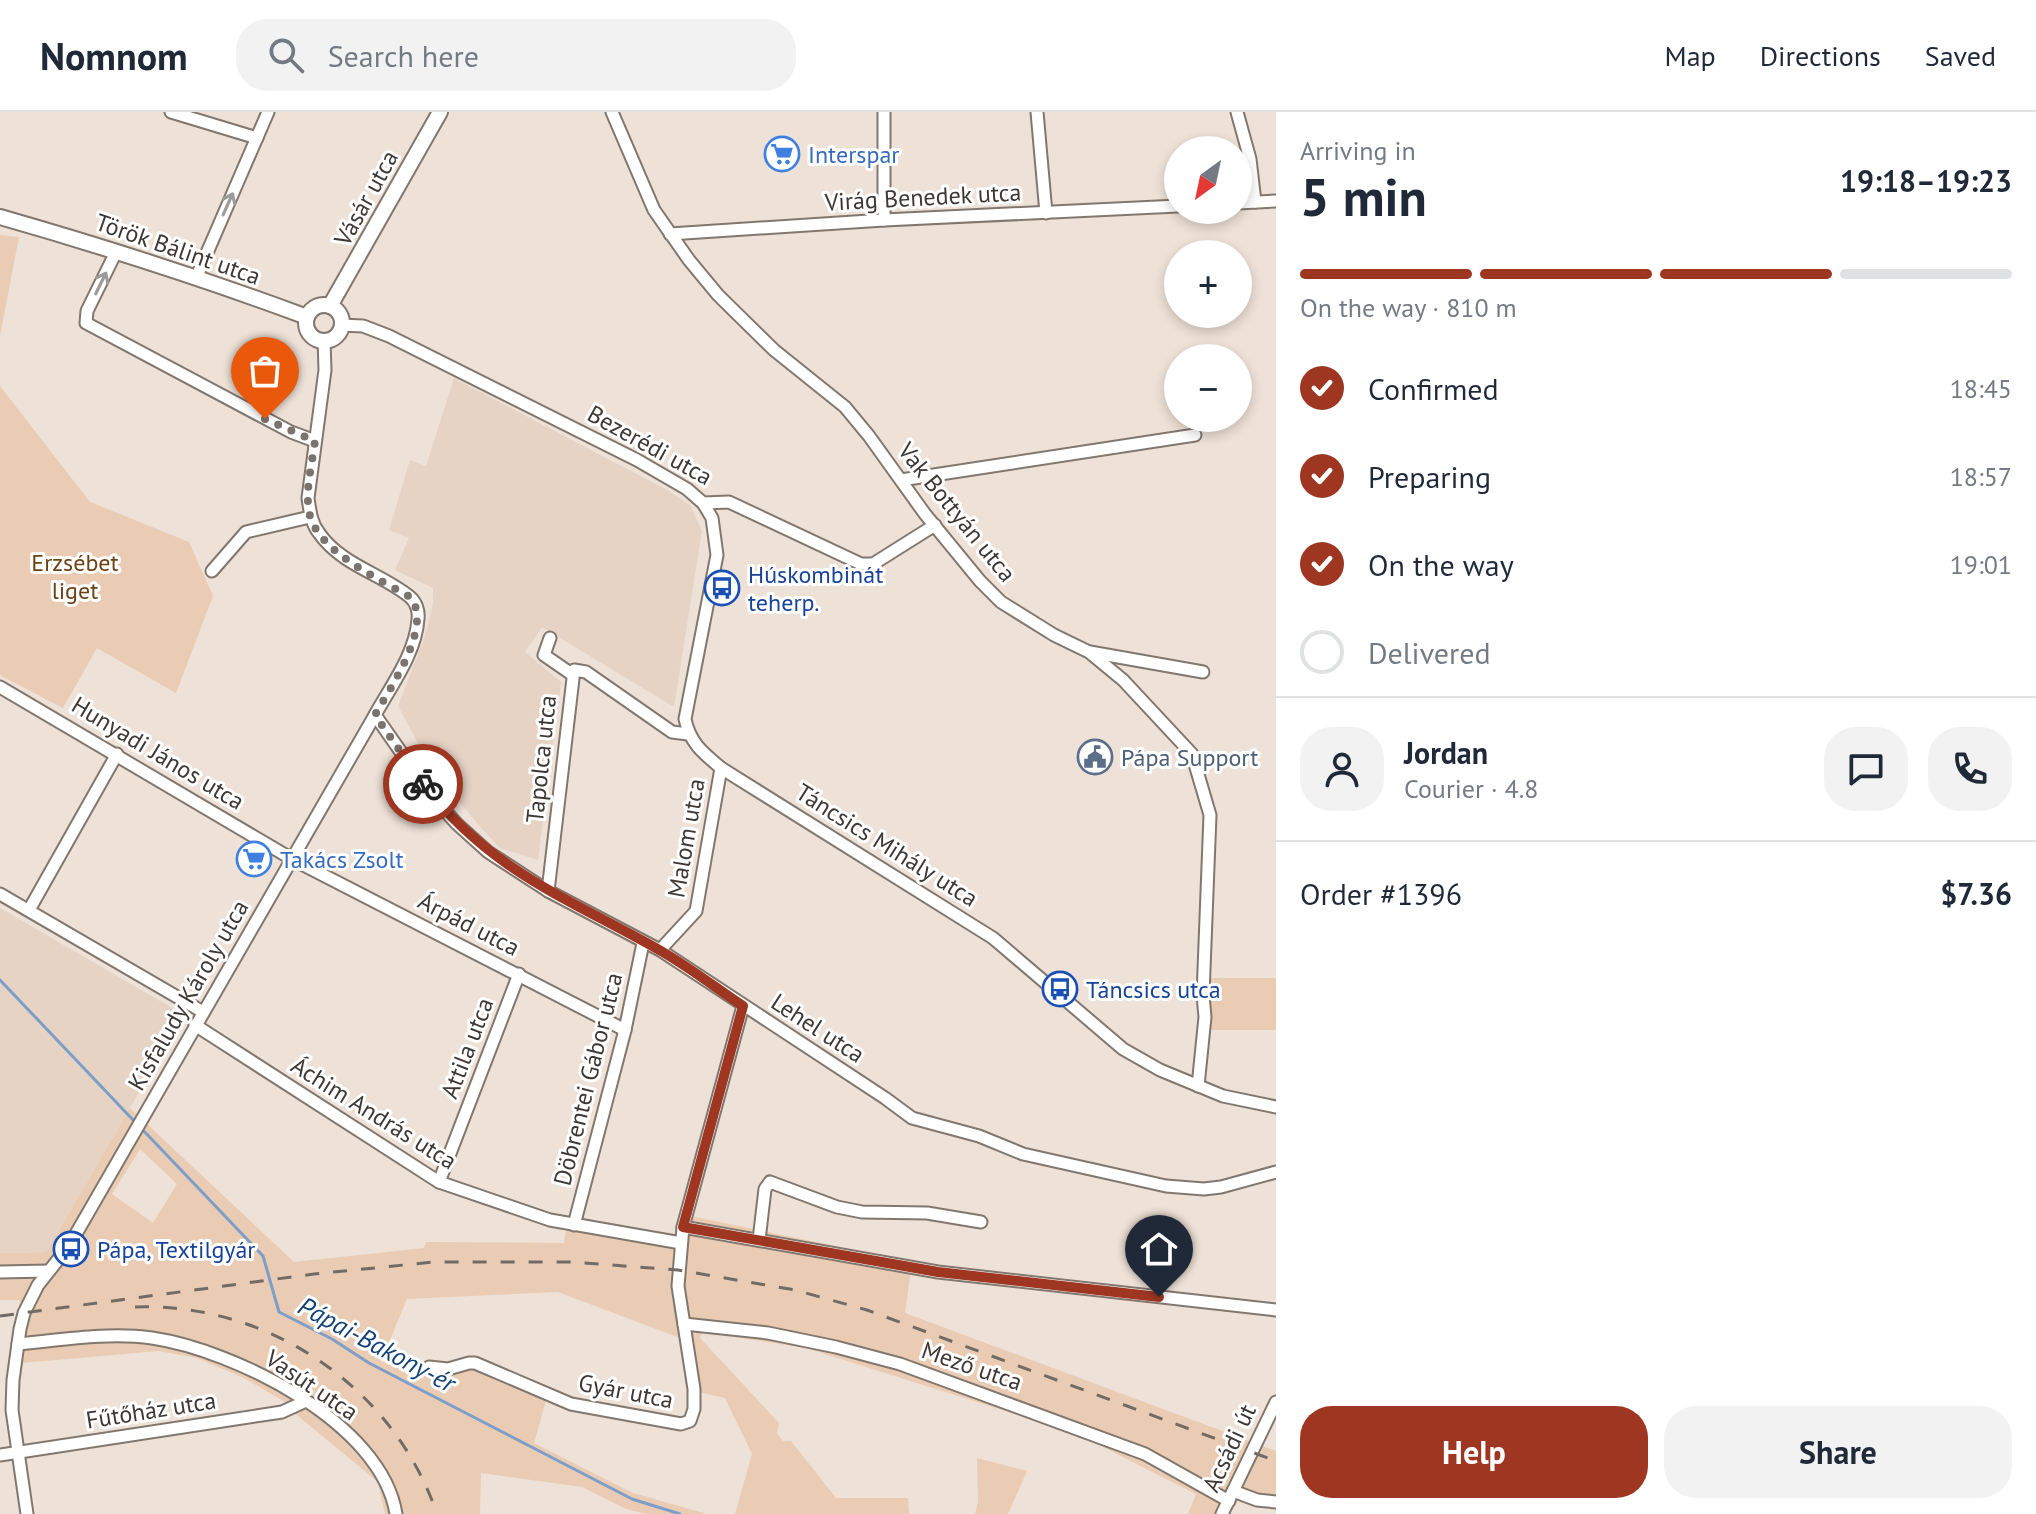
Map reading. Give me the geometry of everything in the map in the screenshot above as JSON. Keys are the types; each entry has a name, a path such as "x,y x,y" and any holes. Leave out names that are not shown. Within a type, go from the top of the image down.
{"street":[{"path":"171,112 257,138"},
{"path":"197,276 268,112"},
{"name":"Vásár utca","path":"330,306 440,112"},
{"name":"Vak Bottyán utca","path":"612,112 654,210 718,295 749,326 845,407 935,525 1001,602 1054,635 1089,652 1123,680 1192,754 1210,815 1203,995 1205,1017 1198,1086"},
{"path":"884,112 884,220"},
{"path":"1037,112 1046,213"},
{"path":"1237,112 1250,159 1255,202"},
{"path":"1252,202 1276,201"},
{"name":"Virág Benedek utca","path":"670,234 1164,207"},
{"name":"Török Bálint utca","path":"0,217 197,276 307,317"},
{"name":"Török Bálint utca","path":"0,224 35,227"},
{"path":"116,252 86,314 86,323 291,432 315,441"},
{"path":"319,306 330,306 339,313 341,325 335,336 324,340 309,333 307,317 319,306"},
{"name":"Bezerédi utca","path":"341,325 363,326 389,336 637,460 687,489 703,503 729,502 861,564 873,564 935,525"},
{"path":"212,571 246,532 310,517 308,498 325,370 324,340"},
{"path":"901,480 1195,435"},
{"path":"688,734 685,719 717,555 712,518 703,503"},
{"name":"Kisfaludy Károly utca","path":"27,1514 6,1398 24,1313 38,1285 69,1246 375,715 406,658 417,627 418,610 410,597 335,550 319,533 310,517"},
{"path":"550,638 544,655 573,675"},
{"path":"1089,652 1203,672"},
{"name":"Tapolca utca","path":"548,891 574,670 586,672 672,732 688,734"},
{"name":"Hunyadi János utca","path":"0,687 292,859"},
{"name":"Lehel utca","path":"375,715 420,781 457,824 488,852 548,891 660,950 912,1118 979,1136 1023,1154 1181,1189 1221,1187 1276,1172"},
{"name":"Táncsics Mihály utca","path":"688,734 698,749 721,768 993,938 1123,1049 1160,1070 1223,1096 1273,1108"},
{"path":"29,910 117,754"},
{"name":"Malom utca","path":"660,950 696,911 721,768"},
{"name":"Árpád utca","path":"292,859 625,1030"},
{"path":"0,894 203,1012"},
{"name":"Döbrentei Gábor utca","path":"574,1225 625,1030 643,943"},
{"name":"Attila utca","path":"439,1182 519,974"},
{"name":"Gyár utca","path":"429,1367 448,1369 475,1363 571,1404 686,1424 693,1416 694,1389 678,1286 681,1243 743,1006"},
{"name":"Áchim András utca","path":"195,1025 439,1182 550,1220 681,1243"},
{"path":"759,1240 765,1189 770,1182 837,1207 862,1212 927,1213 981,1222"},
{"path":"683,1227 938,1272 1276,1310"},
{"path":"0,1272 49,1271"},
{"name":"Mező utca","path":"684,1324 781,1335 900,1364 1145,1454 1231,1496 1276,1502"},
{"name":"Vasút utca","path":"18,1344 112,1336 165,1340 248,1367 306,1401 343,1430 373,1460 391,1490 396,1514"},
{"name":"Fűtőház utca","path":"0,1455 282,1412 306,1401"},
{"name":"Acsádi út","path":"1222,1514 1276,1402"}],"shaded area":[{"path":"454,378 667,490 690,505 702,531 674,707 542,627 525,652 561,682 538,860 500,848 476,822 429,764 398,706 425,636 433,604 433,588 395,570 409,538 389,530 410,460 426,466"},
{"path":"0,908 184,1015 46,1252 0,1253"}],"green space":[{"path":"0,235 19,237 0,336"},
{"name":"Erzsébet liget","path":"0,386 90,502 189,542 213,596 176,693 97,648 63,708 0,675"},
{"path":"1209,978 1276,978 1276,1030 1209,1030"},
{"path":"130,1108 294,1262 424,1248 426,1242 564,1243 568,1217 676,1234 681,1214 912,1262 905,1313 1276,1451 1276,1504 1237,1497 1229,1514 1188,1514 1196,1494 1075,1433 806,1348 702,1332 700,1338 779,1423 777,1433 783,1441 791,1441 836,1498 908,1498 909,1514 735,1514 752,1454 725,1398 686,1389 680,1338 558,1292 407,1299 381,1361 423,1379 427,1362 455,1364 474,1357 549,1390 534,1443 633,1493 707,1514 646,1514 626,1509 582,1487 481,1473 480,1514 385,1514 378,1482 285,1402 244,1378 197,1358 159,1351 10,1364 20,1300 0,1300 0,1253 46,1252","holes":["140,1149 177,1184 153,1223 112,1194"]},
{"path":"977,1458 1027,1471 1008,1514 975,1514 978,1502"}],"waterway":[{"name":"Pápai-Bakony-ér","path":"0,980 135,1122"},
{"name":"Pápai-Bakony-ér","path":"141,1128 263,1256 279,1312 332,1339 369,1363 632,1499 680,1514"}],"railway":[{"path":"0,1316 314,1274 434,1262 571,1262 678,1270 795,1290 867,1310 1276,1461"},
{"path":"135,1307 184,1309 232,1319 278,1337 320,1361 358,1391 390,1427 417,1468 437,1514"}],"way so far":[{"path":"265,419 315,441 308,498 310,517 319,533 335,550 415,603 418,610 417,627 406,658 375,715 423,784"}],"place":[{"name":"Interspar","path":"782,154"},
{"name":"Húskombinát teherp.","path":"722,588"},
{"name":"Pápa Support","path":"1095,757"},
{"name":"Takács Zsolt","path":"254,859"},
{"name":"Táncsics utca","path":"1060,989"},
{"name":"Pápa, Textilgyár","path":"71,1249"}],"route":[{"path":"423,784 471,838 516,872 660,950 743,1006 683,1227 938,1272 1159,1297"}]}
